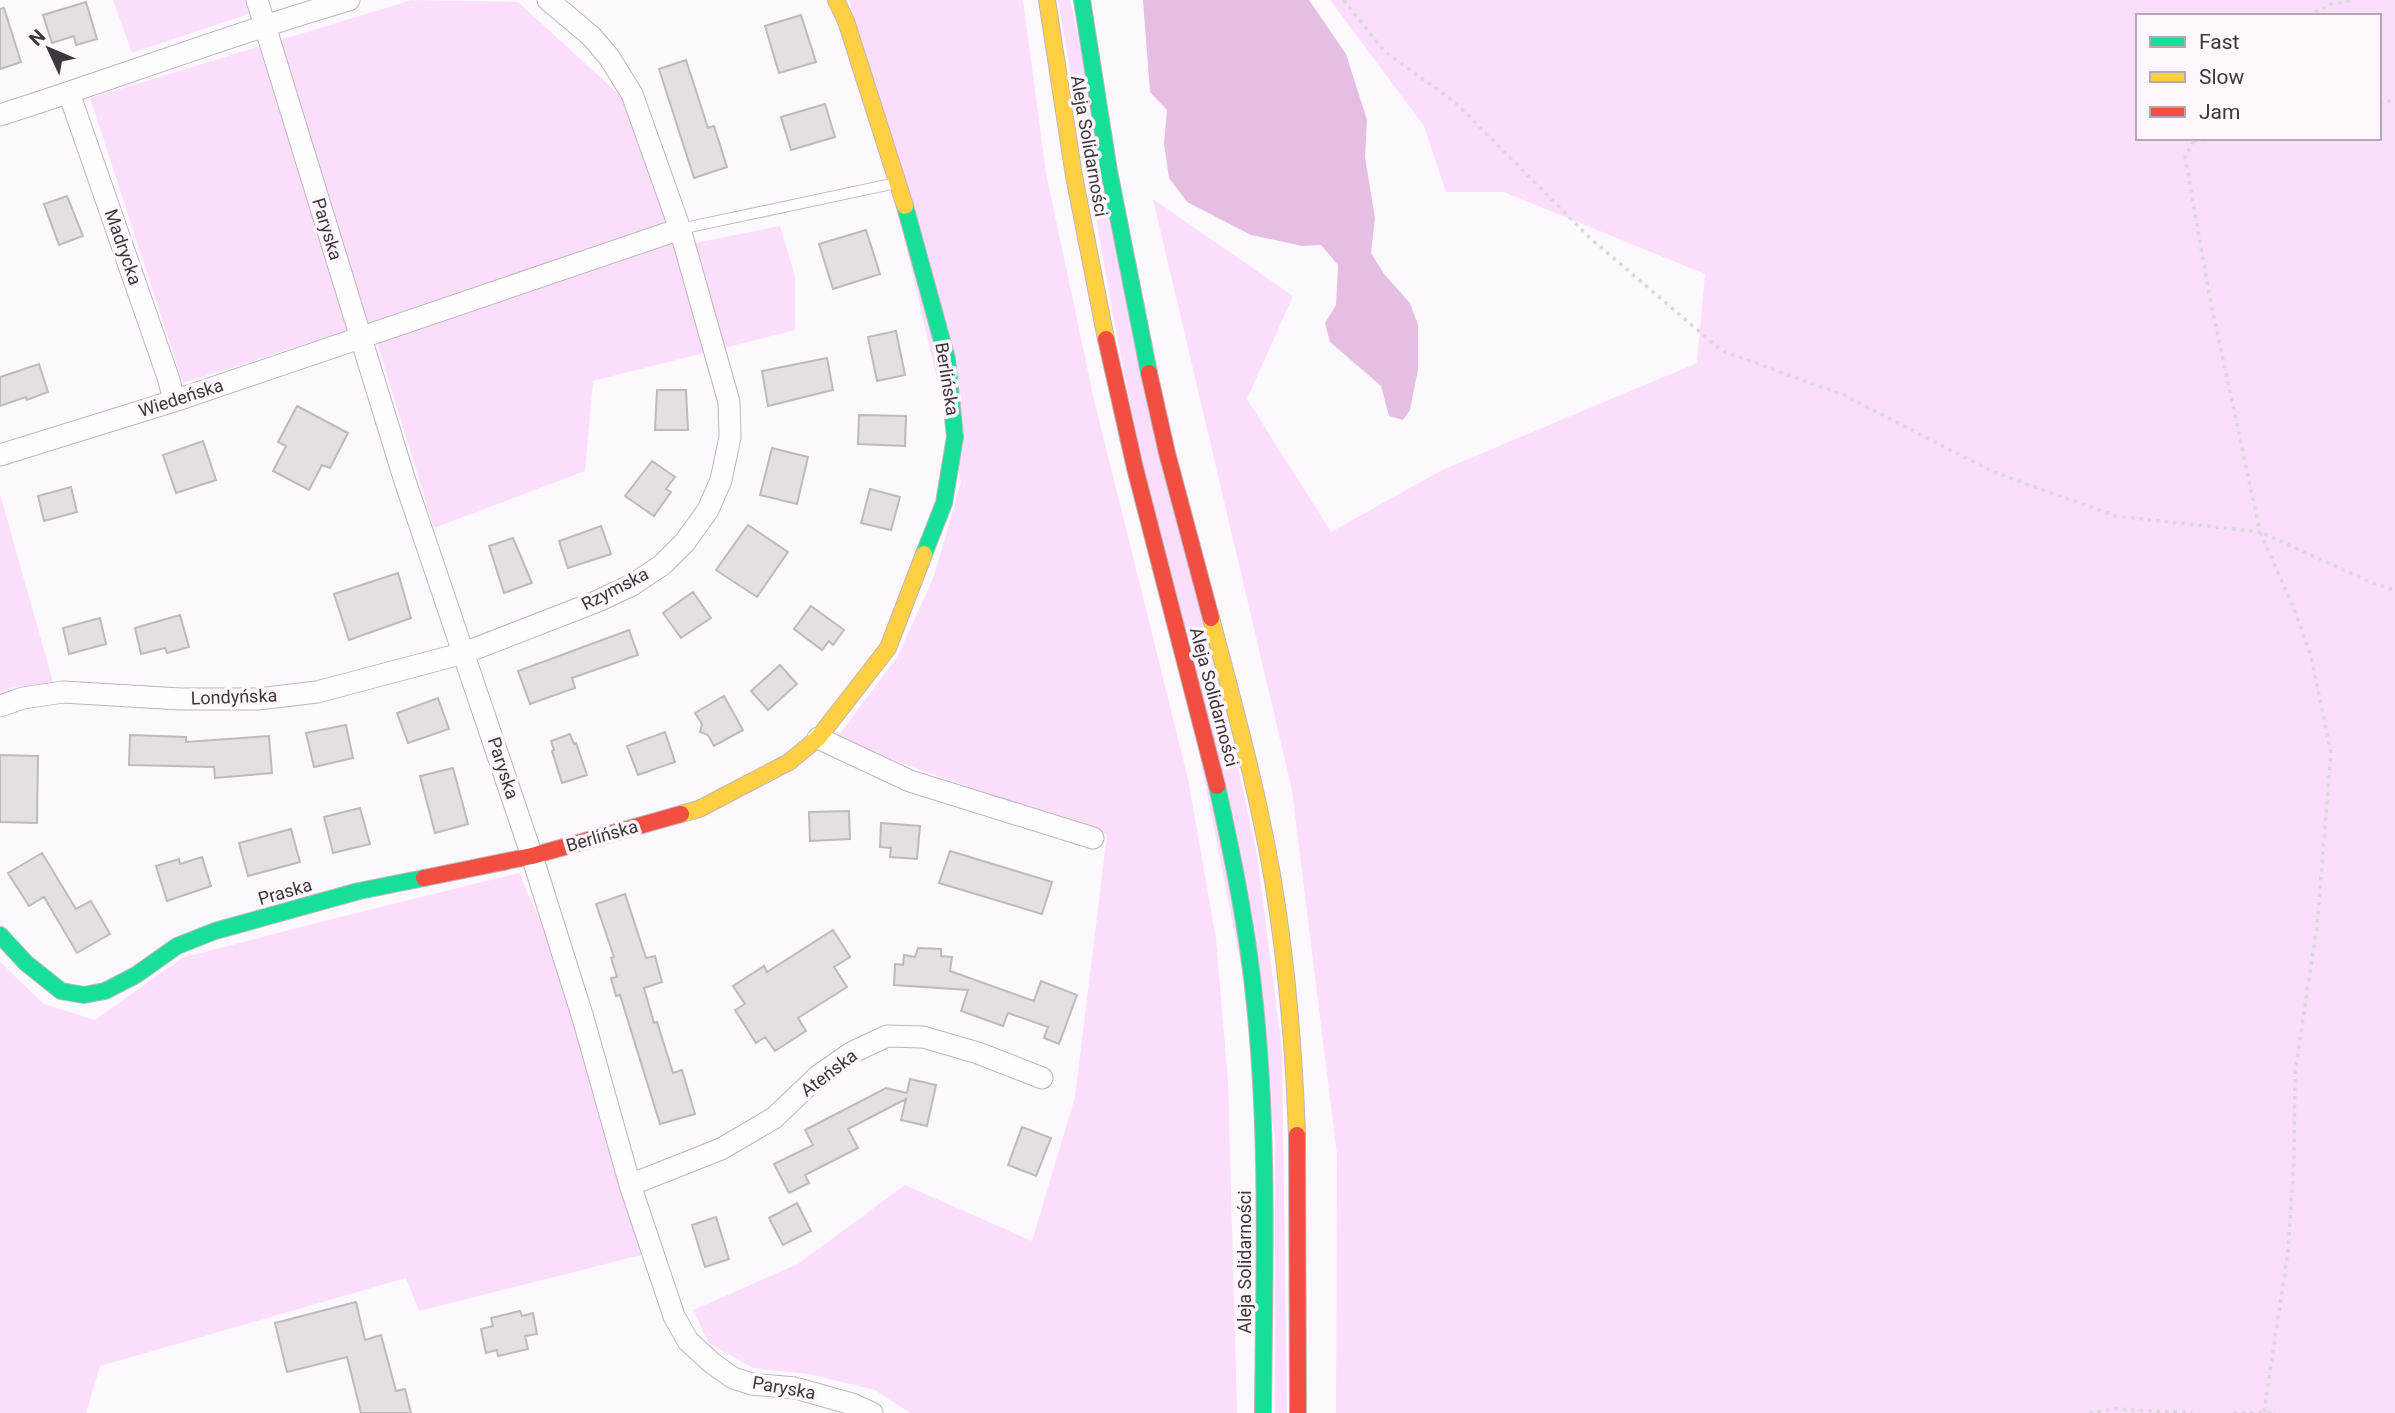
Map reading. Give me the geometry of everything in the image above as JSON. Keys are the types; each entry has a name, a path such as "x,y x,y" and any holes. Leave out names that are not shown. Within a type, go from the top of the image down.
{"main road":[{"name":"Berlińska","path":"532,856 699,809 789,762 818,738 888,648 944,503 955,437 947,359 899,182 846,21 836,0"},
{"name":"Aleja Solidarności","path":"1046,0 1065,124 1104,329 1134,463 1218,787 1248,947 1262,1092 1263,1413"},
{"name":"Aleja Solidarności","path":"1082,0 1095,91 1137,320 1167,454 1251,777 1277,906 1290,1008 1297,1113 1298,1413"},
{"name":"Praska","path":"0,935 26,963 61,991 84,995 105,990 136,975 177,946 215,931 359,891 532,856"}],"street":[{"name":"Paryska","path":"257,0 409,493 532,856 583,1018 630,1185 674,1316 688,1341 733,1378 752,1384 795,1388 852,1404 872,1413"},
{"path":"0,115 264,24 349,0"},
{"name":"Rzymska","path":"464,653 598,601 632,585 662,565 685,542 708,510 721,480 730,437 729,402 680,229 632,94 609,57 591,36 548,0"},
{"name":"Madrycka","path":"69,93 174,401"},
{"path":"361,336 680,229"},
{"name":"Wiedeńska","path":"0,455 174,401 361,336"},
{"name":"Londyńska","path":"0,706 23,698 63,692 180,699 258,699 317,692 464,653"},
{"path":"818,738 910,781 1093,838"},
{"name":"Ateńska","path":"630,1185 721,1149 774,1118 818,1076 851,1053 887,1036 923,1037 978,1053 1042,1078"}],"lane":[{"path":"680,229 899,182"}],"path":[{"path":"1344,0 1384,51 1455,103 1590,238 1722,351 1846,396 1990,471 2116,516 2260,532 2373,583 2395,590"},
{"path":"2311,14 2332,4 2354,0"},
{"path":"2194,140 2185,156 2210,299 2260,532 2292,604 2311,656 2330,753 2317,926 2295,1073 2294,1159 2288,1251 2264,1412"},
{"path":"2089,1413 2115,1409 2193,1413"},
{"path":"2233,1413 2276,1413"}],"shaded area":[{"path":"113,0 245,0 249,14 132,53"},
{"path":"412,0 518,2 624,99 675,249 780,226 795,276 795,330 593,381 585,471 434,528 371,323 183,383 90,98"},
{"path":"849,0 1023,0 1046,173 1094,400 1188,779 1216,939 1228,1081 1237,1413 910,1413 875,1390 809,1374 753,1368 709,1343 693,1310 798,1264 905,1185 1032,1241 1075,1097 1107,835 835,740 898,656 934,576 961,482"},
{"path":"1058,0 1070,0 1257,855 1282,1050 1287,1413 1275,1413 1275,1138 1115,326"},
{"path":"1143,0 1309,0 1346,54 1367,120 1365,157 1375,218 1371,253 1384,274 1410,303 1418,325 1418,369 1410,410 1403,420 1389,416 1381,386 1330,342 1325,323 1336,305 1338,265 1321,245 1302,246 1251,235 1187,202 1169,178 1164,143 1167,110 1150,92"},
{"path":"1330,0 2395,0 2395,1413 1336,1413 1337,1155 1292,790 1153,199 1293,296 1247,399 1331,532 1442,470 1697,363 1705,274 1504,192 1446,192 1424,126"},
{"path":"0,494 53,682 10,688 0,693"},
{"path":"519,873 557,959 645,1254 419,1311 406,1278 100,1366 86,1413 0,1413 0,962 44,1004 95,1020 182,958"}],"building":[{"path":"86,2 97,39 76,45 74,36 52,43 43,15"},
{"path":"4,8 21,62 0,69 0,9"},
{"path":"801,15 816,62 779,73 765,26"},
{"path":"686,60 708,128 714,126 727,167 694,178 659,69"},
{"path":"825,104 835,137 791,150 781,117"},
{"path":"67,196 83,236 59,245 44,204"},
{"path":"866,230 880,274 833,289 819,244"},
{"path":"896,331 905,375 877,381 868,337"},
{"path":"827,358 833,390 768,406 762,371"},
{"path":"39,364 48,392 0,406 0,377"},
{"path":"657,390 686,390 688,430 655,430"},
{"path":"297,406 348,433 330,468 322,465 309,490 273,471 286,446 278,442"},
{"path":"859,415 906,416 905,446 858,444"},
{"path":"203,441 216,480 176,493 163,455"},
{"path":"772,448 808,457 797,504 760,495"},
{"path":"652,461 675,477 666,489 671,492 654,516 625,496"},
{"path":"71,487 77,512 44,521 38,496"},
{"path":"870,489 900,497 891,530 861,523"},
{"path":"748,525 788,552 757,597 716,570"},
{"path":"601,526 611,554 568,568 559,541"},
{"path":"513,538 532,583 504,593 489,546"},
{"path":"398,573 411,618 349,640 334,594"},
{"path":"693,592 711,618 681,638 663,613"},
{"path":"811,606 844,630 833,645 829,641 822,650 794,629"},
{"path":"180,615 189,647 167,653 165,648 141,654 135,628"},
{"path":"100,618 106,644 69,654 63,628"},
{"path":"629,630 638,655 572,678 575,688 530,704 518,671"},
{"path":"780,665 797,684 768,710 751,691"},
{"path":"724,696 743,730 714,746 708,735 700,732 702,724 695,713"},
{"path":"438,698 449,729 408,743 397,713"},
{"path":"346,725 353,758 314,767 306,733"},
{"path":"665,732 675,762 638,775 627,746"},
{"path":"570,734 587,775 562,783 551,741"},
{"path":"130,735 186,737 186,742 269,736 272,773 215,778 214,767 129,765"},
{"path":"0,755 38,756 37,823 0,822"},
{"path":"453,768 468,824 435,833 420,776"},
{"path":"360,808 370,844 333,853 324,817"},
{"path":"849,811 850,839 810,841 809,812"},
{"path":"881,823 920,826 917,859 890,857 891,848 880,847"},
{"path":"291,829 300,862 248,876 239,843"},
{"path":"950,851 1052,882 1042,914 939,883"},
{"path":"42,853 76,909 91,901 110,934 77,953 44,897 29,906 8,873"},
{"path":"202,857 211,886 167,901 156,866 179,859 180,864"},
{"path":"625,894 646,958 655,956 662,982 644,988 654,1023 657,1022 673,1073 682,1070 695,1114 660,1124 620,995 616,996 611,978 617,977 611,958 614,957 596,904"},
{"path":"833,930 850,957 834,967 847,987 798,1018 806,1031 775,1051 765,1037 756,1043 735,1010 745,1004 733,986 764,966 767,972"},
{"path":"918,948 941,949 941,956 952,957 950,971 1034,1001 1041,981 1077,995 1059,1044 1044,1038 1048,1027 1008,1013 1003,1026 961,1011 968,990 894,985 895,964 903,965 904,955 915,957"},
{"path":"910,1079 936,1085 927,1126 901,1120 906,1099 848,1129 858,1148 805,1175 809,1183 789,1193 774,1164 813,1145 805,1130 886,1088 907,1093"},
{"path":"1022,1127 1051,1138 1036,1176 1008,1165"},
{"path":"797,1203 811,1231 783,1245 769,1218"},
{"path":"716,1217 729,1259 705,1267 692,1225"},
{"path":"356,1302 365,1340 381,1335 396,1391 405,1389 411,1413 361,1413 347,1357 287,1372 275,1323"},
{"path":"520,1311 522,1316 533,1313 537,1334 525,1336 528,1349 498,1356 497,1350 486,1353 481,1329 493,1326 491,1318"}],"traffic: fast":[{"path":"1082,0 1109,171 1149,373"},
{"path":"905,206 947,359 955,437 944,503 924,554"},
{"path":"1217,786 1244,922 1259,1056 1265,1209 1263,1413"},
{"path":"0,935 26,963 61,991 84,995 105,991 136,975 177,946 215,931 359,891 424,878"}],"traffic: slow":[{"path":"836,0 846,21 905,206"},
{"path":"1047,0 1074,176 1106,339"},
{"path":"681,814 699,809 789,762 818,738 888,648 924,554"},
{"path":"1211,618 1253,782 1273,881 1289,1008 1297,1135"}],"traffic: jam":[{"path":"1106,339 1135,468 1217,786"},
{"path":"1149,373 1167,453 1211,618"},
{"path":"424,878 532,856 681,814"},
{"path":"1297,1135 1298,1413"}]}
